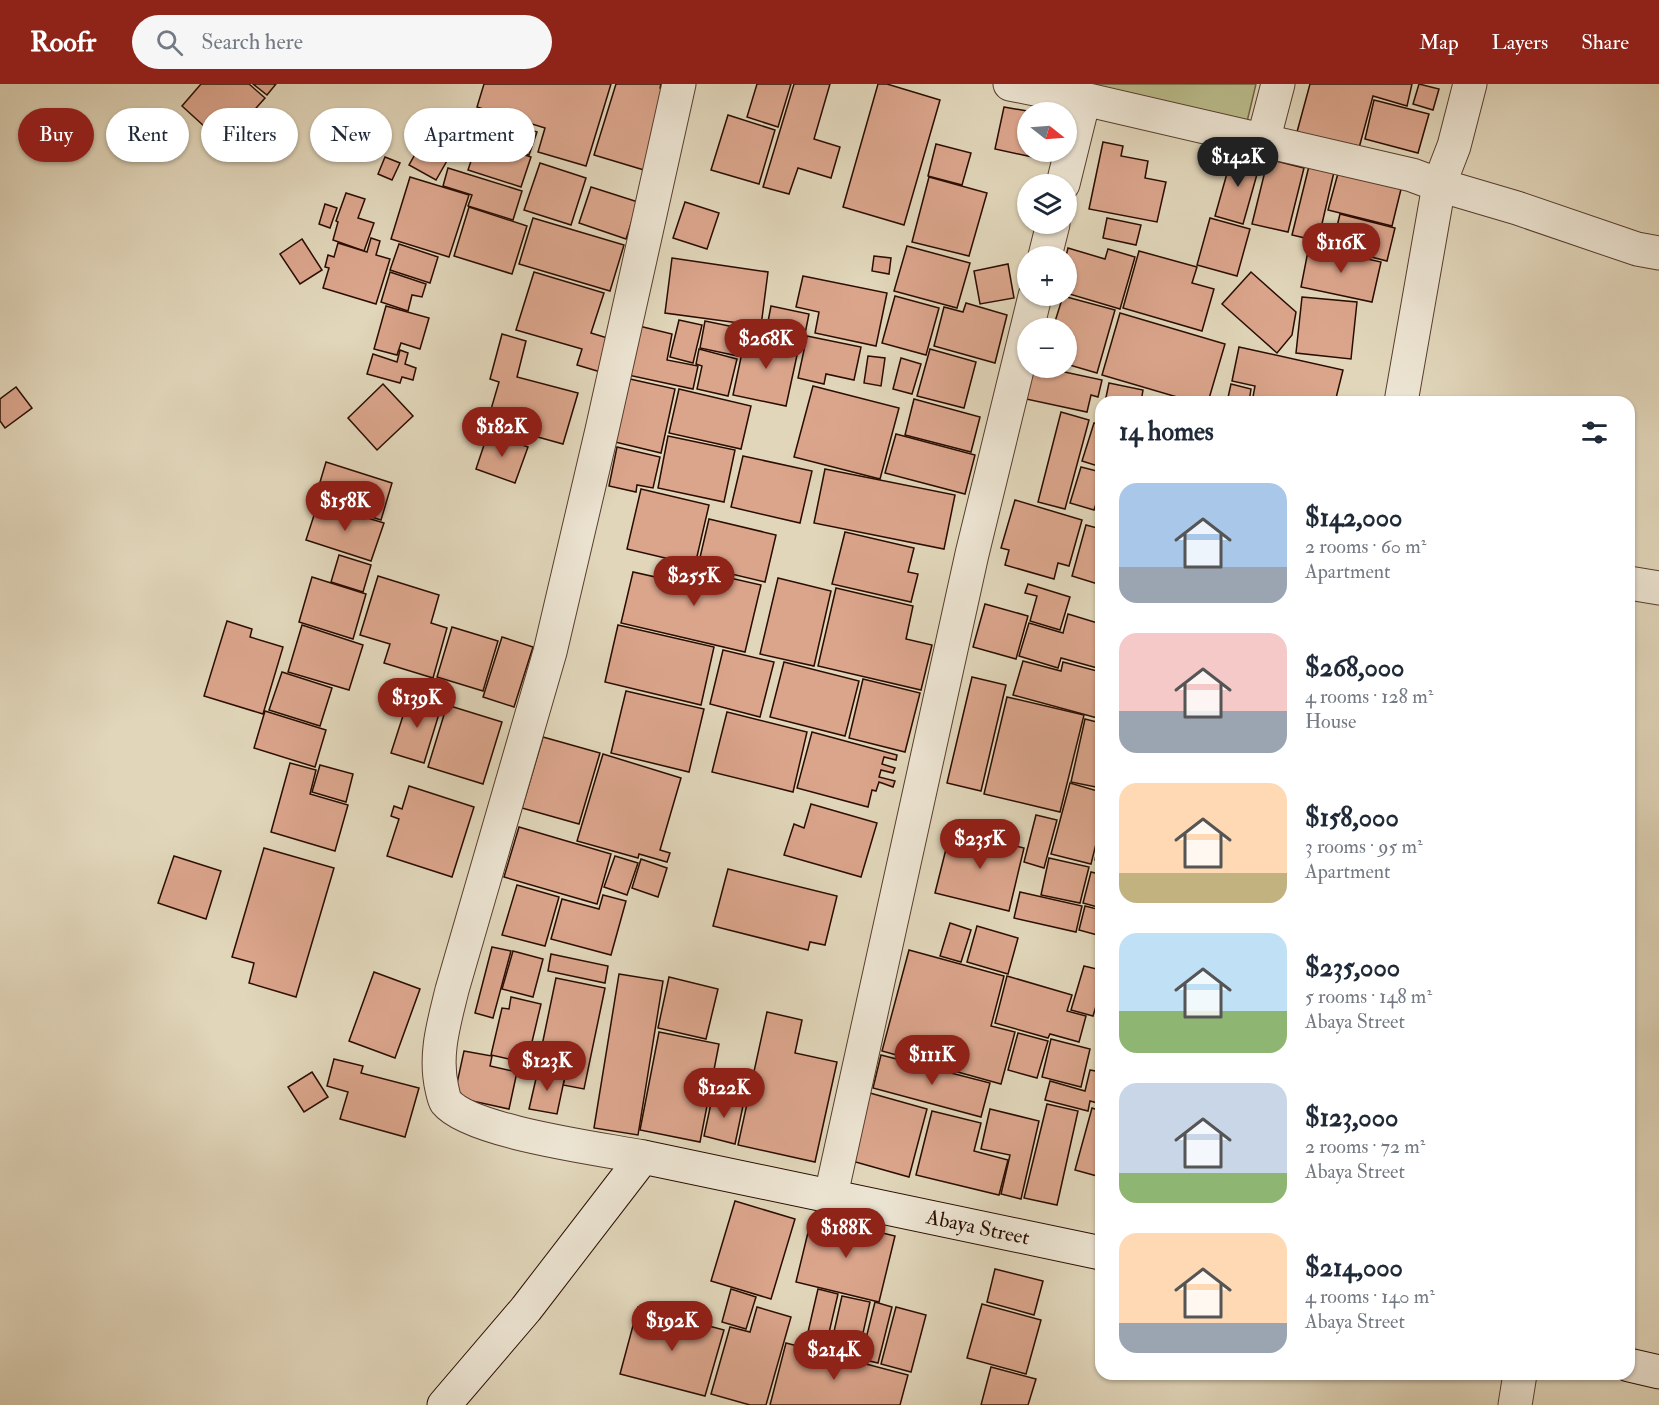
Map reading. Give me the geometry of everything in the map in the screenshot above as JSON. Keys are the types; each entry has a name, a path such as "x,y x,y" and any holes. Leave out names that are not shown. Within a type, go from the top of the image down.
{"street":[{"name":"Abaya Street","path":"679,84 550,652 452,990 440,1041 438,1072 445,1101 466,1117 505,1130 831,1195 1095,1252"},
{"path":"1010,84 1412,175 1637,249 1659,253"},
{"path":"1263,141 1278,84"},
{"path":"1402,396 1439,185 1454,146 1470,84"},
{"path":"1065,174 1084,99"},
{"path":"831,1195 969,566 1033,306"},
{"path":"1635,585 1659,588"},
{"path":"444,1405 526,1309 643,1157"},
{"path":"1635,1366 1659,1372"},
{"path":"1515,1405 1519,1380"}],"green space":[{"path":"1066,84 1256,84 1246,126"}],"building":[{"path":"201,84 249,84 265,98 256,108 201,108 201,123 189,112 189,108 182,106"},
{"path":"253,84 276,84 267,95"},
{"path":"484,84 611,84 586,166 538,152 545,128 535,125 535,108 477,107"},
{"path":"616,84 661,84 660,88 669,91 644,170 594,155"},
{"path":"757,84 791,84 778,127 747,117"},
{"path":"794,84 830,84 814,139 840,147 831,178 798,168 789,194 763,187"},
{"path":"878,84 887,84 940,100 904,225 843,207"},
{"path":"1310,84 1412,84 1407,106 1373,96 1359,148 1297,132"},
{"path":"1419,84 1439,89 1433,110 1413,104"},
{"path":"1374,100 1429,114 1418,153 1365,139"},
{"path":"1004,107 1017,109 1017,154 995,149"},
{"path":"728,115 775,130 759,184 711,170"},
{"path":"1103,142 1123,146 1121,156 1148,161 1145,178 1166,182 1157,222 1089,209"},
{"path":"936,144 971,153 962,185 928,176"},
{"path":"1233,152 1261,160 1243,224 1215,216"},
{"path":"1268,159 1304,168 1288,232 1252,224"},
{"path":"392,160 400,163 392,180 378,174 383,162 392,162"},
{"path":"411,162 446,162 436,180 409,165"},
{"path":"471,162 529,162 521,187 468,170"},
{"path":"540,163 586,178 571,225 524,210"},
{"path":"1309,166 1334,172 1318,241 1292,235"},
{"path":"1340,166 1403,181 1392,226 1328,210"},
{"path":"448,168 522,191 513,220 468,206 472,195 443,186"},
{"path":"410,177 469,195 449,257 391,239"},
{"path":"929,177 987,193 969,256 912,242"},
{"path":"591,187 638,202 626,239 579,223"},
{"path":"346,193 365,199 358,218 374,223 364,251 333,240 338,222 336,221"},
{"path":"685,202 719,213 707,249 673,238"},
{"path":"325,204 337,208 330,228 319,224"},
{"path":"469,207 527,226 512,274 454,256"},
{"path":"1340,214 1395,228 1387,261 1332,247"},
{"path":"533,218 624,245 610,291 519,264"},
{"path":"1107,218 1141,225 1136,245 1103,238"},
{"path":"1210,218 1250,229 1237,276 1197,265"},
{"path":"371,238 380,241 376,255 390,259 376,304 323,288 329,268 325,267 328,255 334,257 338,243 367,252"},
{"path":"302,239 322,270 300,284 280,254"},
{"path":"399,244 438,257 430,283 390,270"},
{"path":"907,246 970,263 957,308 894,291"},
{"path":"1309,246 1381,262 1372,302 1301,287"},
{"path":"1108,249 1135,257 1120,309 1077,296 1077,251 1105,259"},
{"path":"1139,251 1197,267 1192,283 1214,289 1202,331 1123,308"},
{"path":"874,256 891,258 889,274 872,271"},
{"path":"672,258 768,272 761,326 665,313"},
{"path":"1008,264 1014,298 980,304 974,271"},
{"path":"390,272 426,284 422,297 412,295 408,311 381,302"},
{"path":"534,272 604,293 591,333 614,340 604,373 577,365 582,349 516,330"},
{"path":"1251,272 1296,312 1292,335 1277,353 1222,304"},
{"path":"803,276 887,293 876,346 815,333 819,312 796,307"},
{"path":"895,296 939,308 926,355 882,343"},
{"path":"1302,297 1357,302 1351,359 1296,353"},
{"path":"1077,300 1115,310 1097,373 1077,367 1077,318 1056,318 1060,306 1077,306"},
{"path":"966,303 1007,315 995,363 934,346 944,307 963,312"},
{"path":"386,306 429,318 420,349 401,343 397,355 374,349"},
{"path":"771,306 809,314 804,339 766,332"},
{"path":"1120,313 1225,344 1210,396 1174,396 1102,375"},
{"path":"679,320 702,325 693,363 670,357"},
{"path":"705,321 744,329 738,356 700,348"},
{"path":"639,326 672,334 667,360 698,366 693,389 628,375"},
{"path":"502,334 526,341 517,377 578,393 563,444 487,423 499,382 490,379"},
{"path":"746,334 799,346 786,406 733,395"},
{"path":"807,336 861,347 854,380 826,374 824,384 798,378"},
{"path":"1239,347 1343,370 1336,396 1253,396 1255,386 1232,381"},
{"path":"699,349 737,359 728,396 697,389 702,366 696,364"},
{"path":"930,349 976,362 964,408 917,396"},
{"path":"400,350 408,353 405,364 416,368 413,380 402,377 400,383 367,374 373,354 397,362"},
{"path":"868,356 885,358 881,386 864,383"},
{"path":"901,358 921,364 912,394 893,389"},
{"path":"1077,375 1102,380 1098,396 1091,395 1087,412 1026,399 1031,378 1077,378"},
{"path":"630,379 675,389 661,453 615,442"},
{"path":"1109,383 1143,390 1142,396 1106,396"},
{"path":"383,384 413,416 377,450 348,418"},
{"path":"1231,384 1251,389 1250,396 1228,396"},
{"path":"813,386 899,408 880,479 794,457"},
{"path":"16,387 32,408 5,428 0,421 0,399"},
{"path":"679,389 751,406 741,449 669,433"},
{"path":"914,399 980,417 971,452 905,435"},
{"path":"1061,412 1089,420 1065,509 1038,502"},
{"path":"1094,423 1095,423 1095,465 1082,461"},
{"path":"488,433 528,447 515,483 476,469"},
{"path":"896,434 975,455 965,494 885,473"},
{"path":"668,436 735,450 724,502 658,488"},
{"path":"617,447 660,457 653,488 637,485 636,492 609,486"},
{"path":"743,456 812,471 800,523 731,507"},
{"path":"326,462 392,483 381,520 315,499"},
{"path":"1081,467 1095,470 1094,510 1070,503"},
{"path":"825,469 955,495 944,549 814,523"},
{"path":"641,489 709,505 695,565 627,549"},
{"path":"1015,500 1082,520 1069,566 1058,563 1054,579 1005,565 1009,550 1001,548"},
{"path":"318,503 384,523 371,561 306,540"},
{"path":"709,519 776,535 765,582 698,566"},
{"path":"1086,525 1095,527 1095,583 1072,576"},
{"path":"845,532 914,548 908,572 918,574 911,602 832,584"},
{"path":"339,555 371,565 363,592 331,582"},
{"path":"673,565 761,585 745,652 621,623 633,572 669,580"},
{"path":"378,576 439,595 431,623 447,628 433,678 384,663 390,644 360,635"},
{"path":"312,577 366,594 353,639 299,622"},
{"path":"778,578 831,591 814,666 760,654"},
{"path":"1028,584 1070,597 1060,630 1030,621 1037,596 1025,593"},
{"path":"836,588 913,606 906,639 932,645 921,690 818,666"},
{"path":"985,604 1028,616 1016,659 973,647"},
{"path":"1068,614 1095,622 1095,667 1061,658 1058,668 1019,656 1029,623 1063,633"},
{"path":"227,621 252,629 250,637 283,647 263,714 204,696"},
{"path":"302,625 363,645 349,690 288,672"},
{"path":"618,625 714,647 701,705 605,682"},
{"path":"452,627 498,641 483,691 437,677"},
{"path":"502,637 533,647 514,707 483,697"},
{"path":"723,650 774,662 760,717 710,704"},
{"path":"1023,661 1061,671 1063,662 1095,670 1095,717 1013,695"},
{"path":"784,662 859,681 845,736 770,717"},
{"path":"282,672 332,688 320,726 269,710"},
{"path":"972,677 1006,685 981,791 947,783"},
{"path":"863,679 920,693 905,752 849,738"},
{"path":"626,691 704,709 689,772 611,753"},
{"path":"410,694 442,704 424,763 391,753"},
{"path":"1007,697 1084,715 1060,812 984,794"},
{"path":"447,705 502,722 483,784 428,767"},
{"path":"265,711 326,730 315,767 254,748"},
{"path":"727,712 807,732 793,792 712,772"},
{"path":"1085,719 1095,722 1095,787 1071,782"},
{"path":"812,732 897,755 896,760 884,757 882,764 895,768 893,773 881,770 879,777 895,781 893,787 879,782 876,791 872,790 868,807 797,788"},
{"path":"543,737 600,753 579,824 522,808"},
{"path":"603,754 681,778 660,850 670,853 667,862 639,854 638,858 577,841"},
{"path":"290,763 316,770 310,794 348,805 335,851 271,832"},
{"path":"320,765 353,774 346,802 312,792"},
{"path":"1070,783 1095,790 1095,848 1091,864 1051,854"},
{"path":"409,786 474,807 452,877 387,856 399,819 391,816 394,806 402,809"},
{"path":"811,804 877,823 861,877 784,855 794,824 804,828"},
{"path":"1036,815 1057,820 1044,868 1024,862"},
{"path":"519,827 611,854 597,904 504,877"},
{"path":"951,829 1024,848 1009,911 935,893"},
{"path":"264,848 334,868 296,997 249,983 254,963 232,957"},
{"path":"174,856 221,871 206,919 158,903"},
{"path":"615,856 638,863 627,895 604,887"},
{"path":"1049,858 1089,867 1080,903 1041,895"},
{"path":"641,859 667,868 658,897 632,888"},
{"path":"728,869 837,896 825,945 810,942 808,950 713,926"},
{"path":"1091,872 1095,873 1095,906 1083,903"},
{"path":"517,885 559,897 545,946 502,935"},
{"path":"1020,892 1082,906 1076,932 1014,918"},
{"path":"603,895 626,901 611,955 551,939 562,899 599,909"},
{"path":"1085,906 1095,908 1095,934 1079,930"},
{"path":"950,923 971,930 961,962 940,956"},
{"path":"977,926 1018,938 1008,974 967,962"},
{"path":"492,947 511,951 493,1018 475,1013"},
{"path":"909,950 1004,976 991,1026 1015,1032 1001,1084 882,1051"},
{"path":"513,951 543,959 533,997 502,989"},
{"path":"551,954 608,966 605,983 548,971"},
{"path":"1084,966 1095,969 1093,1016 1071,1010"},
{"path":"374,972 420,989 395,1058 349,1041"},
{"path":"619,974 663,981 638,1135 594,1128"},
{"path":"1007,976 1072,995 1067,1011 1086,1016 1079,1042 1050,1034 1048,1038 995,1023"},
{"path":"669,977 718,989 706,1039 658,1028"},
{"path":"556,978 605,988 584,1089 563,1085 568,1066 539,1060"},
{"path":"511,997 541,1004 527,1063 491,1055 502,1008 509,1009"},
{"path":"767,1012 802,1020 795,1053 837,1062 815,1162 738,1145"},
{"path":"659,1032 719,1044 700,1142 640,1130"},
{"path":"1018,1033 1048,1041 1037,1078 1008,1070"},
{"path":"1051,1039 1090,1049 1081,1087 1042,1077"},
{"path":"464,1051 492,1056 490,1066 517,1072 509,1109 454,1097"},
{"path":"881,1055 990,1083 981,1117 873,1088"},
{"path":"334,1059 363,1066 361,1073 419,1088 405,1137 340,1119 348,1092 327,1086"},
{"path":"538,1070 565,1076 557,1114 529,1109"},
{"path":"1090,1070 1095,1071 1095,1102 1090,1101 1088,1111 1045,1100 1050,1081 1085,1091"},
{"path":"312,1072 328,1097 304,1112 288,1087"},
{"path":"870,1093 927,1109 909,1177 852,1161"},
{"path":"713,1094 744,1101 735,1144 704,1136"},
{"path":"1047,1104 1078,1111 1057,1205 1024,1198"},
{"path":"1092,1108 1095,1109 1095,1175 1075,1170"},
{"path":"990,1109 1039,1121 1021,1199 1001,1194 1010,1155 981,1149"},
{"path":"932,1111 981,1123 974,1151 1008,1160 999,1195 916,1175"},
{"path":"735,1201 795,1219 771,1299 711,1281"},
{"path":"812,1216 895,1236 879,1302 796,1282"},
{"path":"995,1269 1043,1281 1034,1315 987,1302"},
{"path":"731,1289 756,1297 746,1329 722,1322"},
{"path":"818,1289 838,1294 825,1350 805,1345"},
{"path":"842,1296 870,1302 858,1355 839,1351 842,1338 833,1336"},
{"path":"875,1302 892,1307 878,1363 861,1359"},
{"path":"982,1304 1041,1320 1026,1374 967,1358"},
{"path":"638,1307 724,1330 705,1396 620,1374"},
{"path":"757,1307 791,1317 766,1405 750,1405 711,1394 730,1327 750,1332"},
{"path":"896,1307 926,1315 911,1372 881,1364"},
{"path":"786,1343 908,1375 900,1405 770,1405"},
{"path":"991,1367 1036,1379 1028,1405 981,1405"}]}
